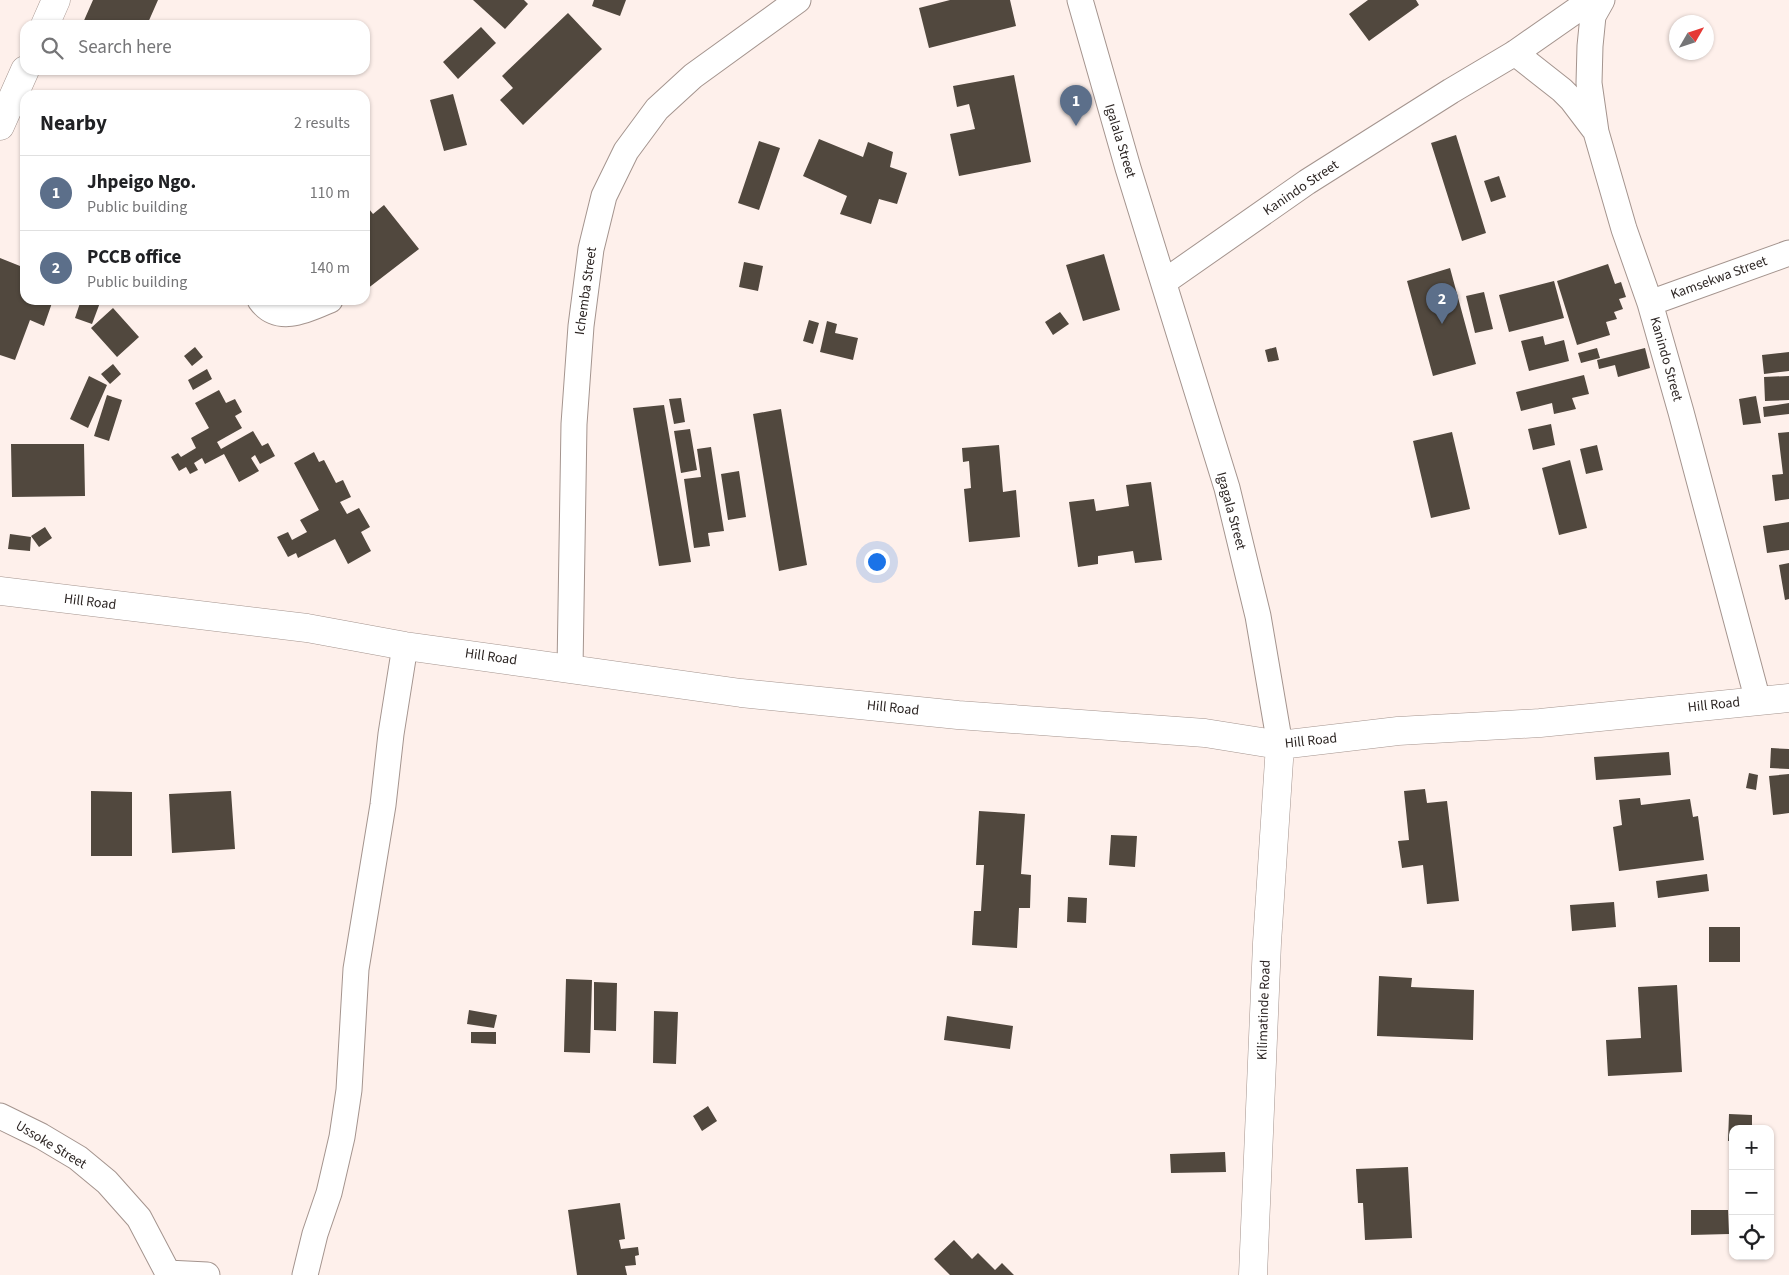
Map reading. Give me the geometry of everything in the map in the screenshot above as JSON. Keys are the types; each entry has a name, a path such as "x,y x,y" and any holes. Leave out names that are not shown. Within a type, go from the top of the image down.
{"main road":[{"path":"47,20 56,0"},
{"path":"12,114 24,75"},
{"name":"Hill Road","path":"0,591 307,628 405,646 741,693 958,715 1205,733 1280,745 1398,731 1540,723 1789,698"},
{"name":"Kilimatinde Road","path":"1253,1275 1267,952 1280,745"}],"street":[{"name":"Ichemba Street","path":"570,668 574,424 581,326 591,249 604,196 626,151 657,109 693,76 798,0"},
{"name":"Igalala Street","path":"1080,0 1164,282"},
{"name":"Kanindo Street","path":"1164,282 1345,157 1596,5"},
{"name":"Kanindo Street","path":"1596,5 1590,46 1589,83 1596,132 1624,229 1650,303 1684,421 1758,701"},
{"path":"1515,53 1562,90 1596,132"},
{"name":"Kamsekwa Street","path":"1650,303 1789,253"},
{"name":"Igagala Street","path":"1164,282 1227,488 1258,616 1280,745"},
{"path":"264,305 278,314 287,315 317,305"},
{"path":"304,1275 329,1192 342,1137 350,1082 356,969 383,805 391,734 405,646"},
{"name":"Ussoke Street","path":"0,1116 41,1136 78,1158 106,1182 139,1218 168,1274"},
{"path":"168,1274 207,1275"}],"building":[{"path":"93,0 158,0 149,20 84,20"},
{"path":"473,0 524,0 528,4 505,29"},
{"path":"594,0 626,0 620,16 592,6"},
{"path":"950,0 1010,0 1016,26 929,48 919,8"},
{"path":"1368,0 1416,0 1419,5 1369,41 1349,14"},
{"path":"568,13 602,49 523,125 500,100 513,88 502,76"},
{"path":"481,27 496,43 458,79 443,62"},
{"path":"1014,75 1031,162 959,176 950,134 975,129 969,104 957,107 953,86"},
{"path":"453,94 467,145 444,151 430,100"},
{"path":"1456,135 1486,233 1462,241 1431,143"},
{"path":"819,139 863,157 868,142 893,152 890,167 907,173 897,204 879,199 871,224 840,214 847,196 803,176"},
{"path":"759,141 780,148 759,210 738,203"},
{"path":"1499,176 1506,197 1491,202 1484,181"},
{"path":"384,205 419,249 370,287 370,210 373,214"},
{"path":"1104,254 1120,310 1083,321 1066,265"},
{"path":"0,258 20,266 20,305 51,305 44,326 30,320 15,360 0,355"},
{"path":"744,262 763,266 758,291 739,287"},
{"path":"1608,264 1615,284 1621,282 1626,297 1619,299 1623,309 1614,312 1617,319 1606,322 1610,335 1577,345 1557,281"},
{"path":"1450,268 1476,364 1433,376 1407,281"},
{"path":"1554,281 1564,318 1509,332 1499,295"},
{"path":"1484,292 1493,329 1475,333 1466,296"},
{"path":"79,305 99,305 92,324 75,318"},
{"path":"113,308 139,337 117,357 91,328"},
{"path":"1060,312 1069,324 1053,335 1045,322"},
{"path":"809,320 819,323 813,344 803,341"},
{"path":"827,321 837,324 835,333 858,338 853,360 820,352"},
{"path":"1543,336 1545,345 1564,340 1569,361 1529,371 1521,341"},
{"path":"195,347 203,357 192,366 184,356"},
{"path":"1276,347 1279,360 1268,362 1265,350"},
{"path":"1597,348 1600,358 1581,363 1578,353"},
{"path":"1645,348 1650,368 1618,377 1615,365 1599,369 1597,360"},
{"path":"1789,352 1789,371 1764,374 1762,355"},
{"path":"113,364 121,374 110,384 101,374"},
{"path":"207,369 212,379 193,390 188,380"},
{"path":"1584,375 1589,394 1572,398 1576,409 1554,414 1552,403 1521,411 1516,392"},
{"path":"89,376 107,385 88,428 70,419"},
{"path":"1789,376 1789,400 1765,401 1764,377"},
{"path":"219,390 226,403 235,399 242,412 235,416 242,428 217,442 221,449 253,431 262,446 268,443 275,456 260,464 255,455 251,458 259,471 239,482 224,454 205,464 202,458 194,463 198,470 190,474 186,467 179,471 171,457 178,453 181,457 196,448 191,438 209,428 195,403"},
{"path":"107,395 122,400 109,441 94,436"},
{"path":"1756,396 1761,423 1743,425 1739,399"},
{"path":"681,398 685,422 674,424 669,399"},
{"path":"1789,403 1789,414 1764,417 1763,407"},
{"path":"664,405 691,562 659,566 633,408"},
{"path":"781,409 807,565 779,571 753,414"},
{"path":"1551,424 1555,445 1533,450 1528,429"},
{"path":"690,429 697,470 681,473 674,431"},
{"path":"1452,432 1470,509 1431,518 1413,441"},
{"path":"1789,432 1789,499 1775,501 1772,475 1783,474 1778,433"},
{"path":"11,444 84,444 85,496 12,497"},
{"path":"999,445 1003,492 1016,490 1020,537 969,542 964,489 971,488 969,461 963,462 962,448"},
{"path":"1597,445 1603,470 1586,474 1580,449"},
{"path":"711,447 724,531 708,533 710,546 694,548 684,479 701,477 697,449"},
{"path":"314,452 319,462 324,460 336,483 343,480 351,497 340,502 347,514 359,508 370,527 361,532 371,551 348,564 335,539 298,558 296,553 288,557 277,537 288,532 292,540 307,532 300,520 319,510 294,463"},
{"path":"1570,460 1587,528 1559,535 1542,468"},
{"path":"739,471 746,517 728,520 721,474"},
{"path":"1151,482 1162,560 1135,563 1133,551 1098,556 1098,564 1078,567 1069,502 1094,499 1096,511 1129,506 1126,485"},
{"path":"1789,522 1789,550 1767,553 1763,526"},
{"path":"45,527 52,538 39,547 31,536"},
{"path":"10,534 31,537 30,551 8,549"},
{"path":"1789,563 1789,599 1785,600 1779,565"},
{"path":"1771,748 1789,749 1789,769 1770,768"},
{"path":"1669,752 1671,775 1596,780 1594,757"},
{"path":"1749,773 1758,775 1756,790 1746,788"},
{"path":"1789,774 1789,813 1773,815 1769,776"},
{"path":"1425,789 1427,803 1447,801 1459,901 1427,904 1423,865 1402,868 1398,841 1409,840 1404,791"},
{"path":"91,791 132,792 132,856 91,856"},
{"path":"231,791 235,849 172,853 169,794"},
{"path":"1640,798 1641,805 1690,799 1693,817 1698,816 1704,860 1619,871 1613,827 1622,825 1619,800"},
{"path":"979,811 1025,814 1021,874 1031,875 1030,908 1019,908 1017,948 972,945 974,911 981,911 984,865 976,865"},
{"path":"1111,835 1137,836 1135,867 1109,865"},
{"path":"1707,874 1709,891 1658,898 1656,881"},
{"path":"1068,897 1087,898 1086,923 1067,922"},
{"path":"1614,902 1616,927 1572,931 1570,905"},
{"path":"1709,927 1740,927 1740,962 1709,962"},
{"path":"1379,976 1412,978 1411,987 1474,990 1473,1040 1377,1036"},
{"path":"566,979 592,980 590,1053 564,1052"},
{"path":"594,982 617,983 616,1031 594,1030"},
{"path":"1677,985 1682,1072 1608,1076 1606,1040 1641,1038 1638,987"},
{"path":"469,1010 497,1015 494,1028 467,1024"},
{"path":"654,1011 678,1012 676,1064 653,1063"},
{"path":"947,1016 1013,1026 1010,1049 944,1040"},
{"path":"471,1032 496,1032 496,1044 471,1043"},
{"path":"708,1106 717,1121 702,1131 693,1116"},
{"path":"1729,1114 1752,1115 1752,1125 1729,1125 1728,1141"},
{"path":"1225,1152 1226,1172 1171,1173 1170,1154"},
{"path":"1408,1167 1412,1238 1365,1240 1363,1203 1358,1203 1356,1169"},
{"path":"620,1203 625,1239 619,1240 621,1249 638,1247 639,1255 635,1256 636,1265 625,1266 627,1275 577,1275 568,1210"},
{"path":"1691,1210 1728,1210 1729,1234 1691,1235"},
{"path":"954,1240 972,1259 978,1253 995,1270 1002,1263 1014,1275 950,1275 934,1259"}],"place":[{"name":"Jhpeigo Ngo.","path":"1076,126"},
{"name":"PCCB office","path":"1442,324"}]}
